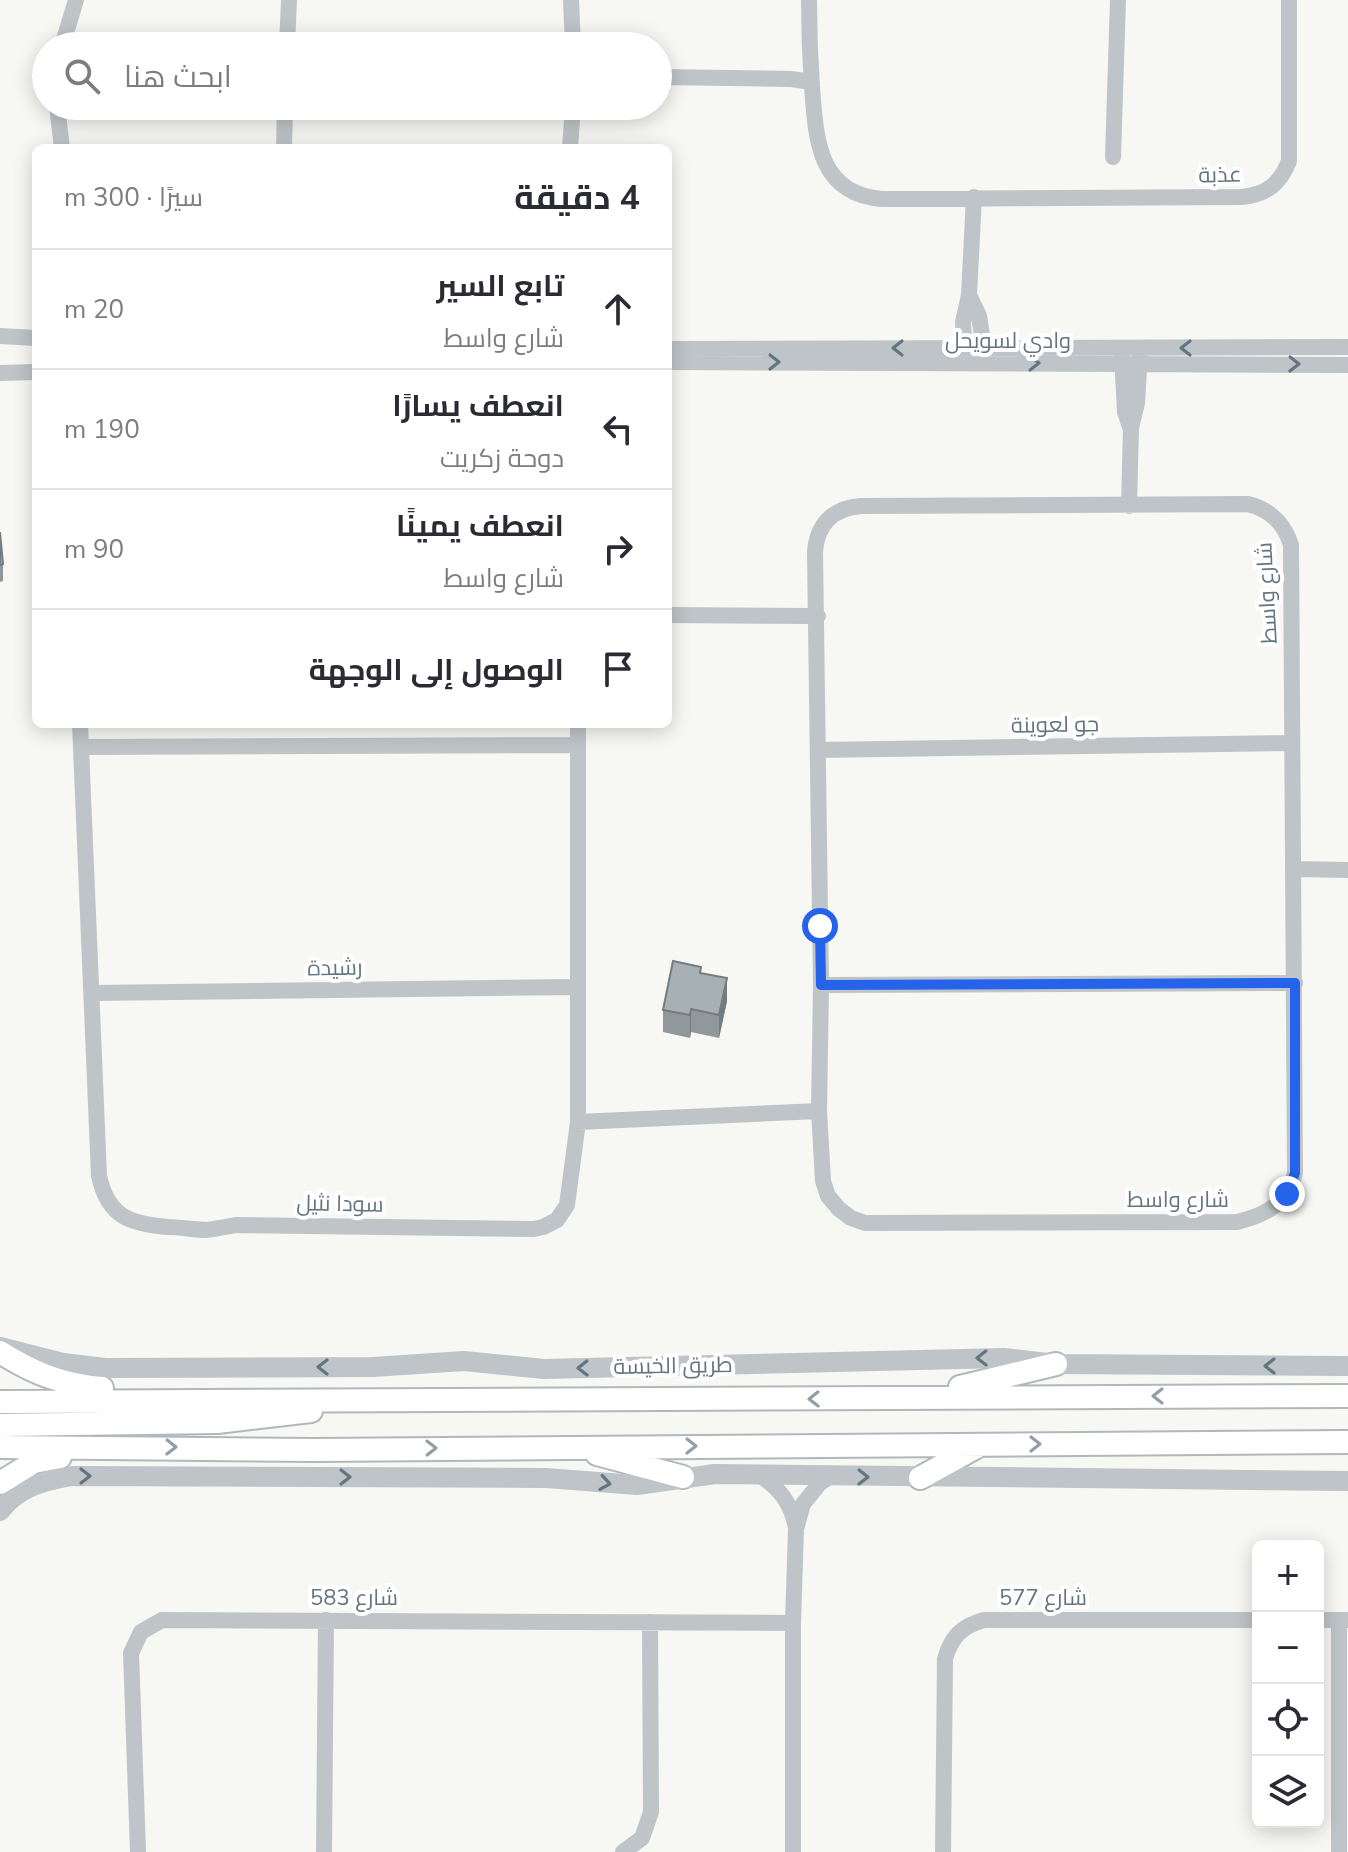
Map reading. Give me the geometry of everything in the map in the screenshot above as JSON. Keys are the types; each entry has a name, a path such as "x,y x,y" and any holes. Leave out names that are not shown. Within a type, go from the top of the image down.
{"main road":[{"path":"0,1350 48,1378 80,1386 128,1391 149,1400"},
{"path":"927,1397 944,1390 1056,1364"},
{"name":"طريق الخيسة","path":"0,1402 1348,1396"},
{"path":"0,1425 217,1422 299,1413 375,1399"},
{"path":"0,1447 314,1450 1348,1442"},
{"path":"920,1478 982,1444"},
{"path":"4,1497 34,1462 78,1454 93,1446"},
{"path":"564,1446 683,1477"}],"street":[{"path":"66,32 76,0"},
{"path":"288,32 289,0"},
{"path":"571,0 572,32"},
{"name":"عذبة","path":"809,0 814,125 824,161 843,186 872,199 1241,197 1266,191 1277,183 1289,161 1289,0"},
{"path":"1113,157 1118,0"},
{"path":"672,77 812,82"},
{"path":"59,120 62,144"},
{"path":"284,144 285,120"},
{"path":"570,144 572,120"},
{"path":"964,355 963,322 969,295 974,197"},
{"path":"969,295 979,316 984,355"},
{"path":"0,336 32,338"},
{"name":"وادي لسويحل","path":"1140,356 1348,347"},
{"name":"وادي لسويحل","path":"672,349 1122,355 1348,365"},
{"name":"وادي لسويحل","path":"672,362 964,355"},
{"path":"1122,355 1125,412 1131,428"},
{"path":"1129,506 1131,428 1137,403 1140,356"},
{"path":"0,373 32,372"},
{"name":"شارع واسط","path":"1248,504 1261,507 1281,523 1291,545 1295,1173 1287,1194 1279,1203 1258,1217 1237,1222 865,1223 851,1218 828,1196 823,1181 819,1111 818,616 816,540 828,518 849,507 1248,504"},
{"path":"672,615 818,616"},
{"name":"سودا نثيل","path":"80,728 102,1190 117,1212 141,1225 206,1230 238,1225 543,1227 557,1220 567,1205 578,1122 578,728"},
{"name":"جو لعوينة","path":"818,750 1292,743"},
{"path":"81,747 578,745"},
{"path":"1294,869 1348,870"},
{"path":"821,985 1295,983"},
{"name":"رشيدة","path":"92,993 578,987"},
{"path":"578,1122 819,1111"},
{"name":"طريق الخيسة","path":"0,1350 105,1368 373,1367 464,1361 544,1369 1004,1358 1056,1364 1348,1366"},
{"path":"4,1497 45,1480 72,1476 560,1479 629,1485 652,1485 683,1477 759,1475 1348,1481"},
{"path":"759,1475 781,1491 794,1516 796,1529 793,1852"},
{"path":"796,1529 803,1504 810,1493 831,1476"},
{"name":"شارع 583","path":"138,1852 131,1665 134,1642 151,1624 174,1619 793,1623"},
{"path":"324,1852 326,1620"},
{"name":"شارع 577","path":"943,1852 945,1659 956,1635 968,1625 984,1620 1252,1620"},
{"path":"1339,1852 1343,1620"},
{"path":"633,1850 647,1830 651,1812 650,1622"}],"building":[{"path":"0,532 3,564 0,565"},
{"path":"673,961 701,967 700,973 727,978 719,1015 691,1009 690,1015 663,1010"}],"route":[{"path":"820,926 821,985 1295,983 1295,1173 1287,1194"}]}
